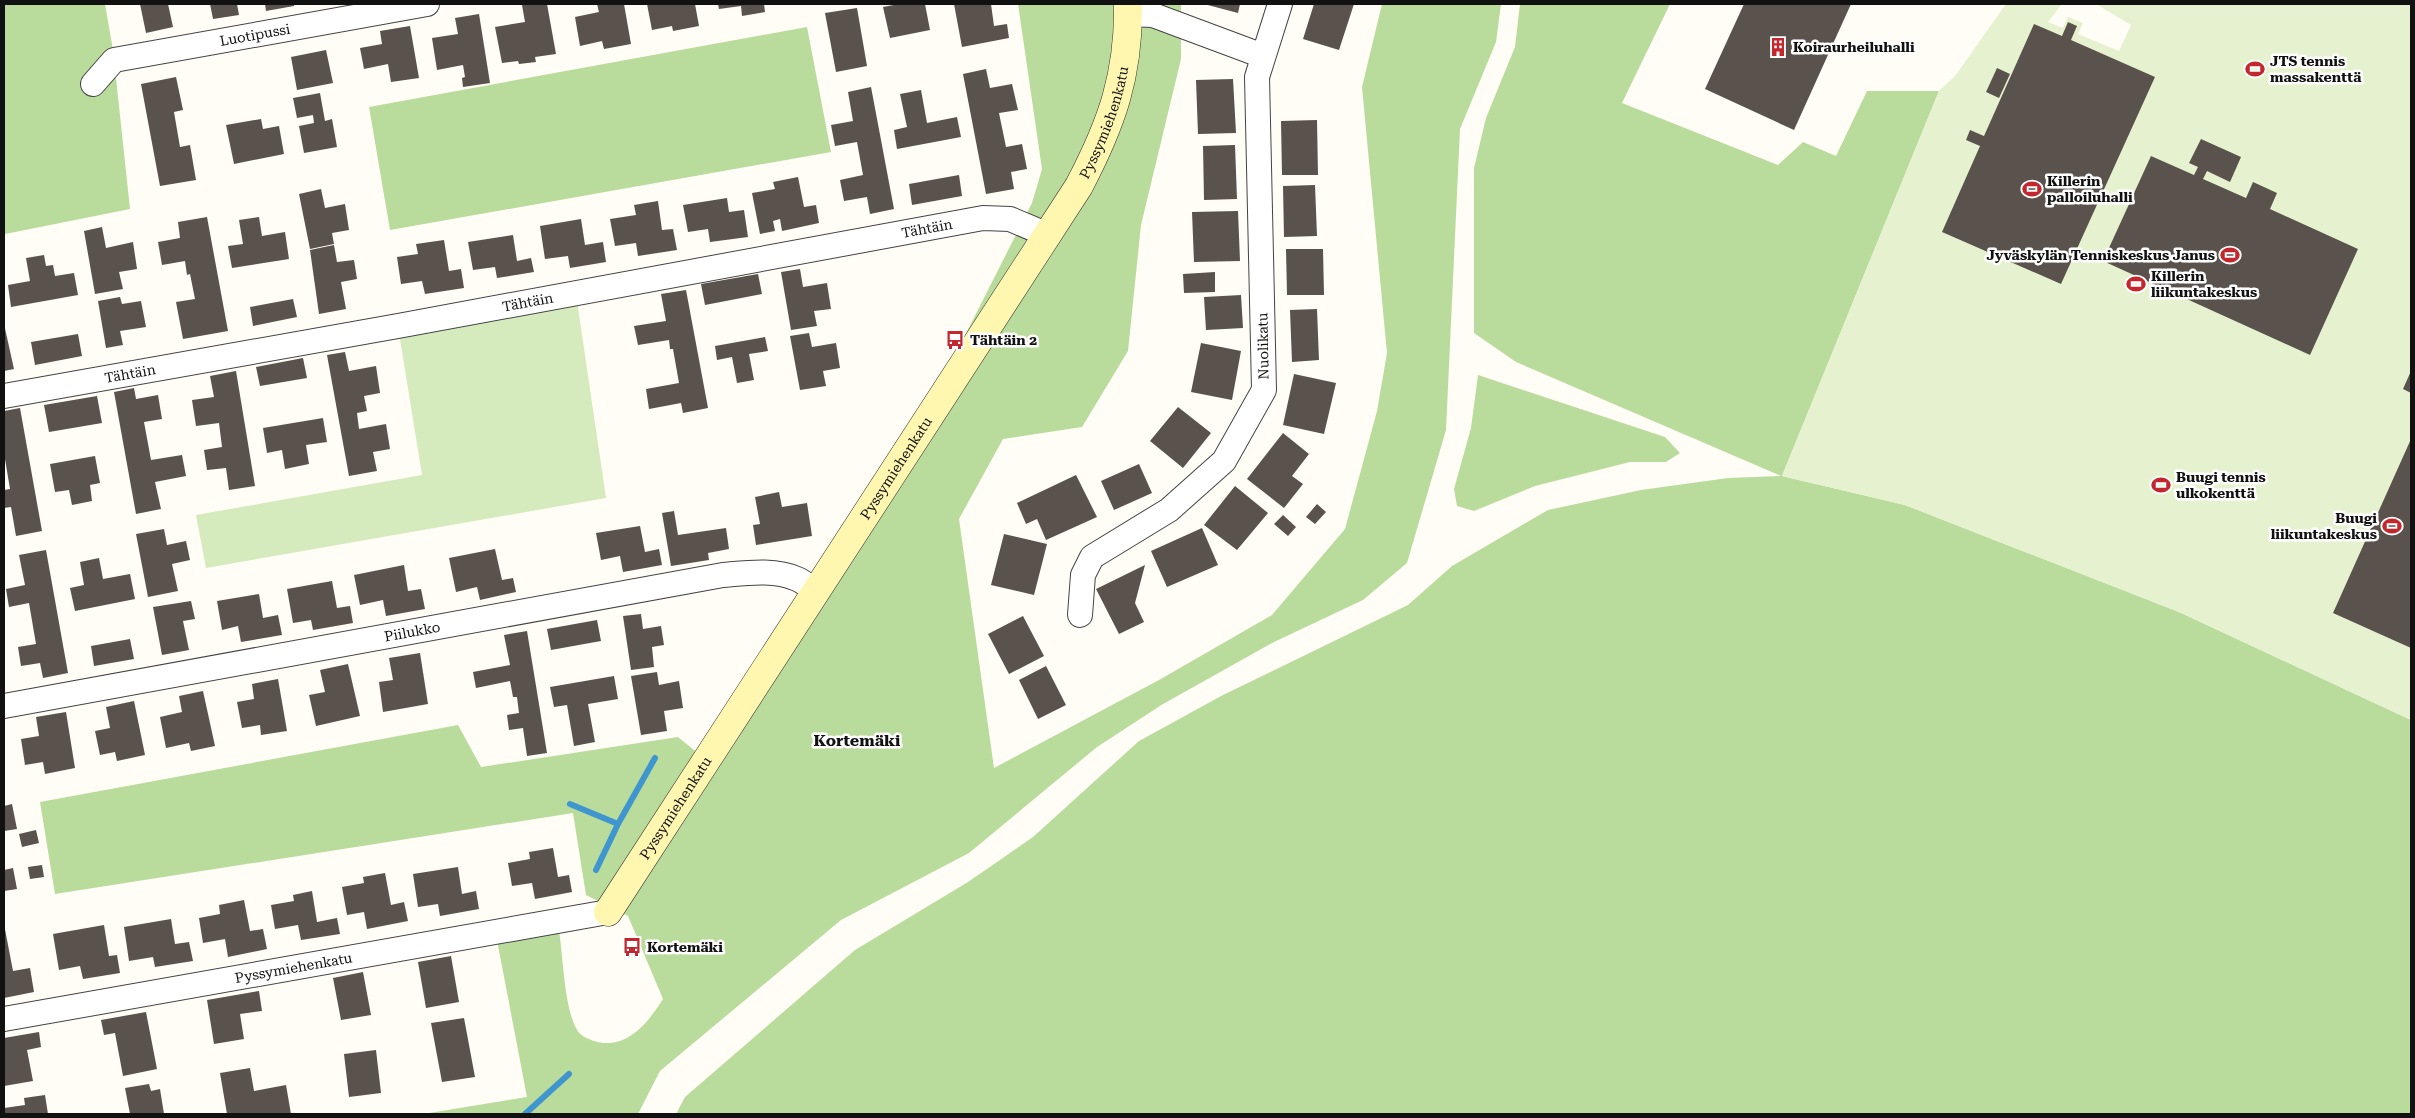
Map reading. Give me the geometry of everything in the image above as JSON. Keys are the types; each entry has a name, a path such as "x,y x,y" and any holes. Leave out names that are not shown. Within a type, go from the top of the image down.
{"street":[{"name":"Luotipussi","path":"92,84 114,60 427,4"},
{"name":"Nuolikatu","path":"1080,616 1083,575 1092,557 1169,510 1224,461 1264,390 1257,77 1280,4"},
{"path":"1129,9 1153,15 1263,56"},
{"name":"Pyssymiehenkatu","path":"4,1018 608,912 1079,186 1102,142 1116,102 1125,67 1129,9"},
{"name":"Tähtäin","path":"4,396 398,326 983,218 1010,219 1048,235"},
{"name":"Piilukko","path":"4,706 723,575 755,572 776,574 797,578 817,592"}],"green space":[{"path":"4,4 105,4 113,50 130,209 5,234"},
{"path":"1018,4 1181,4 1181,59 1141,225 1128,351 1082,427 1003,439 959,519 994,768 1159,680 1272,615 1345,529 1377,411 1387,353 1362,87 1382,4 1501,4 1496,42 1460,129 1446,430 1407,563 1363,600 1274,642 1163,704 1097,747 969,853 841,920 660,1071 638,1114 423,1114 527,1097 497,940 559,930 566,994 572,1018 579,1033 594,1041 616,1042 635,1033 663,999 628,916 586,895 573,813 55,894 40,802 458,725 481,767 678,737 716,768 864,535 1032,203 1042,169"},
{"path":"1520,4 1670,4 1622,103 1778,165 1803,142 1836,156 1867,91 1939,91 1782,476 1905,505 2179,612 2411,720 2411,1114 676,1114 685,1097 855,950 968,882 1033,837 1139,741 1223,695 1408,605 1452,566 1548,510 1641,490 1728,478 1781,476 1516,362 1474,333 1474,168 1486,118 1515,47"},
{"name":"Killerin liikuntakeskus","path":"2006,4 2062,4 2048,22 2063,28 2068,17 2083,23 2078,34 2119,51 2131,25 2096,4 2411,4 2411,720 2179,612 1905,505 1782,476 1939,91 1955,76"},
{"path":"807,27 831,152 390,230 369,107"},
{"path":"576,294 606,498 206,568 196,515 422,475 399,333"},
{"path":"1478,375 1665,437 1680,453 1666,462 1630,462 1535,486 1474,511 1457,506 1454,489 1471,428"}],"building":[{"path":"140,4 168,4 173,27 146,33"},
{"path":"210,4 237,4 239,15 213,19"},
{"path":"265,4 294,4 294,6 266,11"},
{"path":"547,4 556,54 535,57 536,62 519,64 518,61 502,63 495,27 525,22 522,5"},
{"path":"597,4 624,4 631,44 604,49 602,41 580,46 575,17 599,12"},
{"path":"647,4 695,4 699,26 673,31 672,26 652,30"},
{"path":"718,4 764,4 765,12 742,16 741,6 719,9"},
{"path":"899,4 925,4 930,30 890,38 883,7"},
{"path":"954,4 991,4 994,26 1007,24 1009,38 962,47"},
{"path":"1204,4 1240,4 1238,13"},
{"path":"1314,4 1354,4 1339,50 1303,39"},
{"name":"Koiraurheiluhalli","path":"1744,4 1851,4 1794,130 1705,89"},
{"path":"857,8 867,66 836,72 825,13"},
{"path":"479,14 490,83 463,87 462,78 465,77 463,65 437,70 432,38 458,34 455,18"},
{"name":"Killerin palloiluhalli","path":"2068,22 2077,26 2071,40 2155,77 2061,284 1942,232 1980,146 1966,140 1970,130 1984,136 2034,24 2062,36"},
{"path":"410,26 419,78 391,82 388,64 364,69 360,48 382,44 380,31"},
{"path":"326,50 333,83 297,90 291,57"},
{"path":"1997,68 2010,74 1999,98 1986,92"},
{"path":"986,69 990,88 1012,84 1018,110 999,113 1006,147 1022,144 1027,169 1011,172 1014,189 986,194 963,74"},
{"path":"176,77 183,110 174,112 180,147 190,145 196,180 160,186 141,84"},
{"path":"1233,79 1236,133 1198,134 1196,80"},
{"path":"871,87 894,209 870,214 867,197 844,201 840,180 863,175 857,142 835,146 831,125 853,121 848,92"},
{"path":"921,90 927,123 957,117 961,137 897,149 894,130 907,127 900,94"},
{"path":"320,93 325,121 332,119 337,147 304,153 299,126 314,123 313,115 297,118 293,98"},
{"path":"261,119 263,129 279,126 284,154 234,164 226,125"},
{"path":"1317,120 1318,175 1282,175 1281,121"},
{"name":"Jyväskylän Tenniskeskus Janus","path":"2201,139 2241,157 2230,182 2207,171 2203,179 2246,198 2253,182 2277,193 2270,209 2358,249 2310,355 2103,261 2151,156 2194,175 2198,167 2189,163"},
{"path":"1235,145 1237,199 1204,200 1203,146"},
{"path":"959,175 962,196 912,205 909,184"},
{"path":"798,177 804,207 816,205 819,223 782,231 780,219 773,221 775,231 760,234 752,193 775,189 773,182"},
{"path":"1315,185 1317,236 1284,237 1283,186"},
{"path":"321,189 325,208 345,204 349,230 332,233 334,244 310,249 299,194"},
{"path":"727,198 729,212 744,210 748,237 710,242 708,229 688,232 683,205"},
{"path":"658,201 662,230 673,229 677,250 638,256 636,243 615,246 610,219 636,215 634,205"},
{"path":"1238,211 1240,261 1194,262 1192,212"},
{"path":"207,217 228,331 183,339 176,302 195,299 190,274 187,275 185,261 162,265 158,242 180,238 178,222"},
{"path":"259,217 262,236 285,232 289,259 232,268 228,246 243,244 239,220"},
{"path":"581,219 585,245 603,242 606,262 570,268 568,256 545,259 540,226"},
{"path":"102,227 106,248 133,242 137,269 119,272 123,289 95,294 84,231"},
{"path":"513,235 517,261 531,258 534,272 497,278 495,267 473,270 468,242"},
{"path":"444,240 449,271 461,269 464,288 425,294 422,281 401,284 397,257 418,254 416,244"},
{"path":"334,245 337,262 354,260 357,279 341,282 346,309 319,314 310,250"},
{"path":"1286,249 1323,249 1324,295 1287,295"},
{"path":"44,255 46,266 53,265 55,276 74,273 78,295 11,307 8,285 30,281 26,258"},
{"path":"800,269 803,287 827,283 831,309 814,311 817,326 791,330 781,272"},
{"path":"1215,272 1215,292 1184,293 1183,274"},
{"path":"758,274 762,294 705,305 701,284"},
{"path":"686,290 708,408 683,413 681,403 649,409 646,389 679,383 673,349 670,349 669,340 638,345 634,326 666,321 661,294"},
{"path":"1241,295 1243,328 1206,330 1204,297"},
{"path":"120,297 122,304 141,301 146,327 120,331 123,345 106,348 98,301"},
{"path":"293,299 297,317 253,326 250,307"},
{"path":"1317,309 1319,360 1292,362 1290,310"},
{"path":"4,324 14,369 4,371"},
{"path":"809,333 812,347 836,343 840,368 823,371 826,386 800,390 790,336"},
{"path":"78,334 82,356 35,365 31,342"},
{"path":"765,337 768,351 749,354 754,380 737,383 732,357 717,360 715,346"},
{"path":"1201,343 1241,351 1232,400 1191,392"},
{"path":"345,352 349,371 376,366 380,393 364,396 367,411 357,413 359,429 386,424 390,449 373,452 377,471 349,476 327,355"},
{"path":"303,358 307,378 260,386 256,367"},
{"path":"236,371 255,486 229,490 226,468 207,470 204,450 222,447 219,423 196,426 192,400 214,397 210,376"},
{"path":"2411,371 2411,393 2403,389"},
{"path":"1294,374 1336,383 1324,434 1283,425"},
{"path":"134,388 136,399 158,395 162,419 144,422 151,460 182,455 186,476 155,482 161,509 136,514 114,392"},
{"path":"97,396 102,423 49,432 44,405"},
{"path":"1178,407 1211,433 1183,468 1150,441"},
{"path":"20,408 42,531 16,536 11,507 4,508 4,490 10,489 4,453 4,411"},
{"path":"323,418 327,442 306,445 309,464 285,469 282,450 267,453 263,428"},
{"path":"1283,433 1309,454 1292,476 1303,484 1284,508 1247,479"},
{"name":"Buugi liikuntakeskus","path":"2411,439 2411,648 2333,613"},
{"path":"95,456 100,483 90,485 92,501 72,505 69,490 55,492 50,464"},
{"path":"1139,464 1152,493 1114,510 1101,481"},
{"path":"1076,475 1097,517 1046,540 1037,519 1026,524 1017,503"},
{"path":"1235,486 1268,513 1237,550 1204,525"},
{"path":"779,492 782,507 807,503 812,536 756,545 753,525 760,524 755,497"},
{"path":"1317,504 1326,512 1315,524 1306,517"},
{"path":"674,511 678,535 726,528 729,549 708,553 709,560 671,566 662,513"},
{"path":"1283,515 1296,527 1288,536 1274,524"},
{"path":"640,526 645,552 659,549 662,565 623,572 620,556 601,560 596,533"},
{"path":"1202,528 1218,565 1167,587 1151,551"},
{"path":"164,529 167,545 186,541 190,560 172,564 178,591 148,597 136,534"},
{"path":"1004,534 1047,544 1034,595 991,585"},
{"path":"495,549 502,580 513,578 516,592 480,600 477,587 456,592 449,558"},
{"path":"46,550 68,673 43,678 40,663 21,666 18,647 36,644 29,603 9,607 6,589 25,585 19,555"},
{"path":"99,558 103,579 130,574 135,599 75,611 70,588 84,585 80,562"},
{"path":"404,565 408,591 421,589 425,609 386,616 383,600 360,605 354,575"},
{"path":"1145,565 1135,603 1144,622 1119,634 1096,589"},
{"path":"332,581 337,608 350,606 353,623 313,630 311,620 293,623 287,589"},
{"path":"259,594 263,618 278,615 282,635 241,642 238,626 222,630 217,601"},
{"path":"191,601 195,619 183,621 189,650 162,655 153,607"},
{"path":"641,614 643,629 661,626 664,645 652,647 654,667 631,670 623,616"},
{"path":"1023,616 1044,656 1009,674 988,634"},
{"path":"597,620 601,641 551,650 547,629"},
{"path":"527,631 547,753 527,756 523,728 509,730 507,715 519,713 517,697 513,697 510,681 476,688 473,672 510,665 504,635"},
{"path":"130,639 134,659 94,666 91,646"},
{"path":"420,653 428,704 383,712 379,682 393,680 389,658"},
{"path":"348,664 360,716 316,726 309,695 325,692 320,670"},
{"path":"1046,666 1066,705 1038,719 1019,680"},
{"path":"657,672 659,685 679,681 683,708 664,711 667,731 641,735 631,676"},
{"path":"614,676 618,699 588,704 595,742 574,746 567,705 554,707 550,687"},
{"path":"278,679 287,731 261,735 260,725 242,728 237,702 254,699 252,684"},
{"path":"203,691 215,746 191,751 189,743 166,748 160,717 182,712 179,696"},
{"path":"134,701 145,755 117,761 115,752 100,755 95,731 110,728 106,707"},
{"path":"66,712 75,768 45,774 43,762 25,765 21,739 39,736 36,717"},
{"path":"12,804 17,829 4,831 4,806"},
{"path":"36,830 39,843 22,847 19,834"},
{"path":"553,848 558,877 569,875 572,892 535,899 532,883 512,886 508,863 530,859 529,852"},
{"path":"42,865 44,877 30,879 28,867"},
{"path":"458,867 462,894 476,891 479,909 440,916 438,904 418,907 413,874"},
{"path":"13,868 17,889 4,891 4,870"},
{"path":"385,873 391,905 404,902 408,921 367,929 364,912 347,915 342,887 364,883 363,877"},
{"path":"312,891 317,922 337,918 340,934 301,940 298,925 275,929 271,905 294,901 293,895"},
{"path":"244,900 250,931 263,929 267,949 228,957 225,939 203,943 199,918 220,914 219,905"},
{"path":"171,919 175,944 189,942 193,961 155,967 153,957 129,961 124,927"},
{"path":"4,924 13,971 30,968 34,992 4,998"},
{"path":"104,925 109,956 117,955 120,973 83,979 80,966 59,970 53,934"},
{"path":"451,956 459,1002 426,1008 418,962"},
{"path":"363,972 371,1015 341,1020 333,978"},
{"path":"259,991 262,1011 240,1014 244,1039 214,1044 207,1000"},
{"path":"146,1012 157,1069 123,1076 115,1033 104,1035 101,1020"},
{"path":"464,1018 475,1077 442,1082 431,1023"},
{"path":"39,1032 41,1047 27,1050 33,1081 4,1086 4,1038"},
{"path":"376,1050 381,1093 349,1097 344,1054"},
{"path":"250,1068 254,1091 286,1085 291,1114 227,1114 220,1073"},
{"path":"149,1084 151,1091 160,1089 164,1114 130,1114 125,1088"},
{"path":"45,1095 48,1114 4,1114 4,1108 25,1105 24,1098"}],"waterway":[{"path":"596,870 618,824 655,758"},
{"path":"570,804 618,824"},
{"path":"525,1114 569,1074"}],"place":[{"name":"Koiraurheiluhalli","path":"1778,47"},
{"name":"JTS tennis massakenttä","path":"2255,69"},
{"name":"Killerin palloiluhalli","path":"2032,189"},
{"name":"Jyväskylän Tenniskeskus Janus","path":"2230,255"},
{"name":"Killerin liikuntakeskus","path":"2136,284"},
{"name":"Tähtäin 2","path":"955,340"},
{"name":"Buugi tennis ulkokenttä","path":"2161,485"},
{"name":"Buugi liikuntakeskus","path":"2392,526"},
{"name":"Kortemäki","path":"632,947"}],"district":[{"name":"Kortemäki","path":"857,740"}]}
